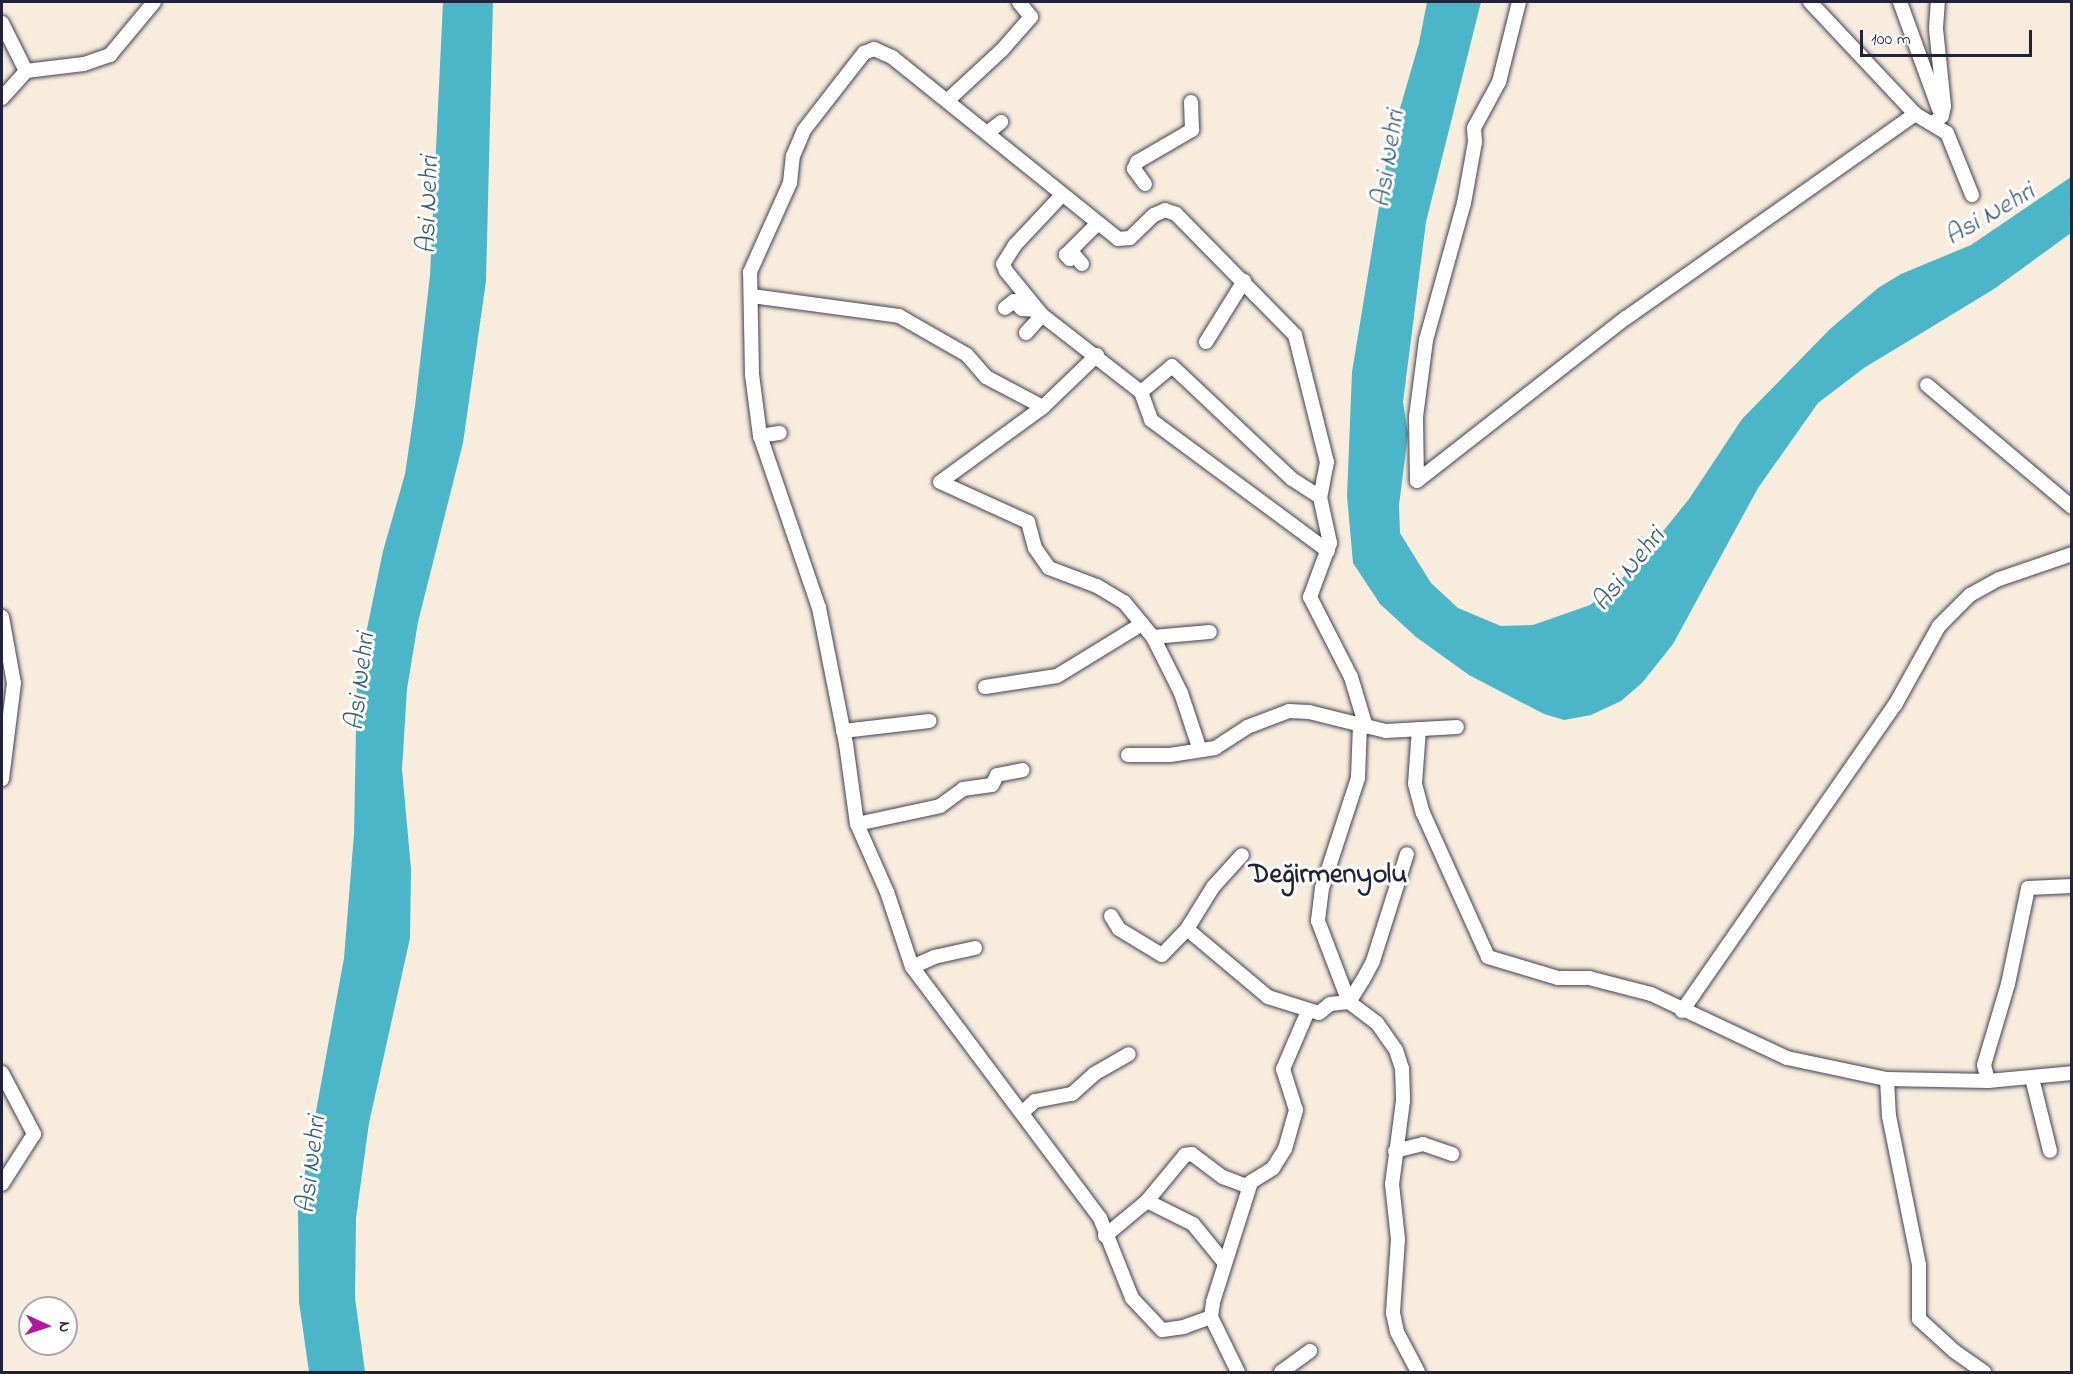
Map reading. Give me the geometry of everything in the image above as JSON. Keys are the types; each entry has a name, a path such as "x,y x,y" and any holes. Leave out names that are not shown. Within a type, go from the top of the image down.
{"street":[{"path":"2,98 26,71 84,64 110,55 154,2"},
{"path":"948,100 1002,50 1030,16 1019,2"},
{"path":"1519,2 1499,82 1474,128 1475,142 1464,203 1426,340 1416,417 1418,481 1626,318 1915,114"},
{"path":"1810,2 1915,114 1937,119"},
{"path":"1900,2 1937,119 1947,133 1972,195"},
{"path":"1937,119 1938,2"},
{"path":"2,23 26,71"},
{"path":"1211,1317 1184,1327 1162,1330 1132,1298 1105,1236 1100,1218 1023,1112 912,967 887,892 857,824 843,731 819,608 760,436 752,374 750,272 790,183 793,156 804,129 864,53 874,49 884,53 948,100 1062,195 1098,223 1125,240 1154,215 1171,211 1244,281 1295,335 1300,345 1327,462 1320,497 1330,543 1310,597 1351,677 1363,726 1358,778 1322,888 1318,921 1349,1002 1377,1023 1400,1059 1404,1091 1392,1184 1398,1239 1393,1313 1397,1332 1418,1372"},
{"path":"1145,184 1134,169 1137,162 1192,130 1191,102"},
{"path":"987,133 1001,122"},
{"path":"1062,195 1003,264 1040,313 1097,355 1141,392 1151,420 1328,551"},
{"path":"1082,264 1075,256 1070,259 1066,255 1098,223"},
{"path":"1206,342 1244,281"},
{"path":"752,296 899,316 967,355 986,377 1043,407"},
{"path":"1005,308 1014,301 1022,309 1040,313"},
{"path":"1026,333 1040,313"},
{"path":"1097,355 1043,407 940,483 1028,522 1043,562 1125,602 1153,637 1181,693 1200,750"},
{"path":"1141,392 1172,366 1292,479 1320,497"},
{"path":"1927,385 2072,507"},
{"path":"760,436 780,433"},
{"path":"1682,1011 1895,705 1939,626 1970,596 1999,579 2072,554"},
{"path":"2,617 14,683 2,779"},
{"path":"985,687 1057,676 1142,624"},
{"path":"1153,637 1210,632"},
{"path":"1128,755 1215,748 1247,727 1289,711 1310,712 1386,731 1457,727"},
{"path":"843,731 928,721"},
{"path":"1419,729 1415,784 1423,813 1488,957 1558,978 1589,978 1651,994 1682,1011 1719,1023 1787,1058 1887,1079 1988,1081 2072,1073"},
{"path":"857,824 940,806 963,789 992,785 997,775 1023,770"},
{"path":"1349,1002 1373,961 1407,854"},
{"path":"1111,916 1119,929 1160,955 1187,929 1213,887 1242,855"},
{"path":"1988,1081 1984,1065 2008,984 2028,888 2072,886"},
{"path":"1187,929 1268,997 1319,1013 1330,1004 1349,1002"},
{"path":"912,967 934,957 975,948"},
{"path":"1238,1372 1211,1317 1224,1262 1249,1187 1273,1168 1285,1149 1296,1110 1283,1070 1308,1011"},
{"path":"1023,1112 1035,1101 1072,1094 1094,1074 1129,1054"},
{"path":"2,1073 34,1134 2,1184"},
{"path":"2032,1078 2050,1151"},
{"path":"1887,1079 1889,1116 1919,1265 1919,1319 1954,1351 1984,1372"},
{"path":"1395,1151 1423,1144 1452,1154"},
{"path":"1105,1236 1146,1201 1185,1155 1192,1155 1223,1177 1249,1187"},
{"path":"1146,1201 1193,1224 1224,1262"},
{"path":"1281,1372 1310,1351"}],"water":[{"name":"Asi Nehri","path":"443,2 493,2 486,281 463,443 418,622 407,689 402,769 411,869 410,938 369,1123 356,1218 355,1298 365,1372 309,1372 299,1302 298,1210 344,958 354,834 357,677 383,551 405,474 415,406 430,275"},
{"name":"Asi Nehri","path":"1427,2 1481,2 1426,222 1403,402 1408,434 1399,505 1400,533 1431,583 1458,608 1501,626 1533,625 1590,605 1617,584 1689,499 1742,419 1830,329 1878,288 1901,274 1971,245 2071,177 2071,233 1994,289 1864,368 1818,403 1758,488 1673,644 1642,683 1621,701 1591,715 1564,720 1544,714 1469,675 1416,637 1380,604 1353,563 1347,496 1352,372 1389,146 1419,43"}],"district":[{"name":"Değirmenyolu","path":"1328,876"}]}
